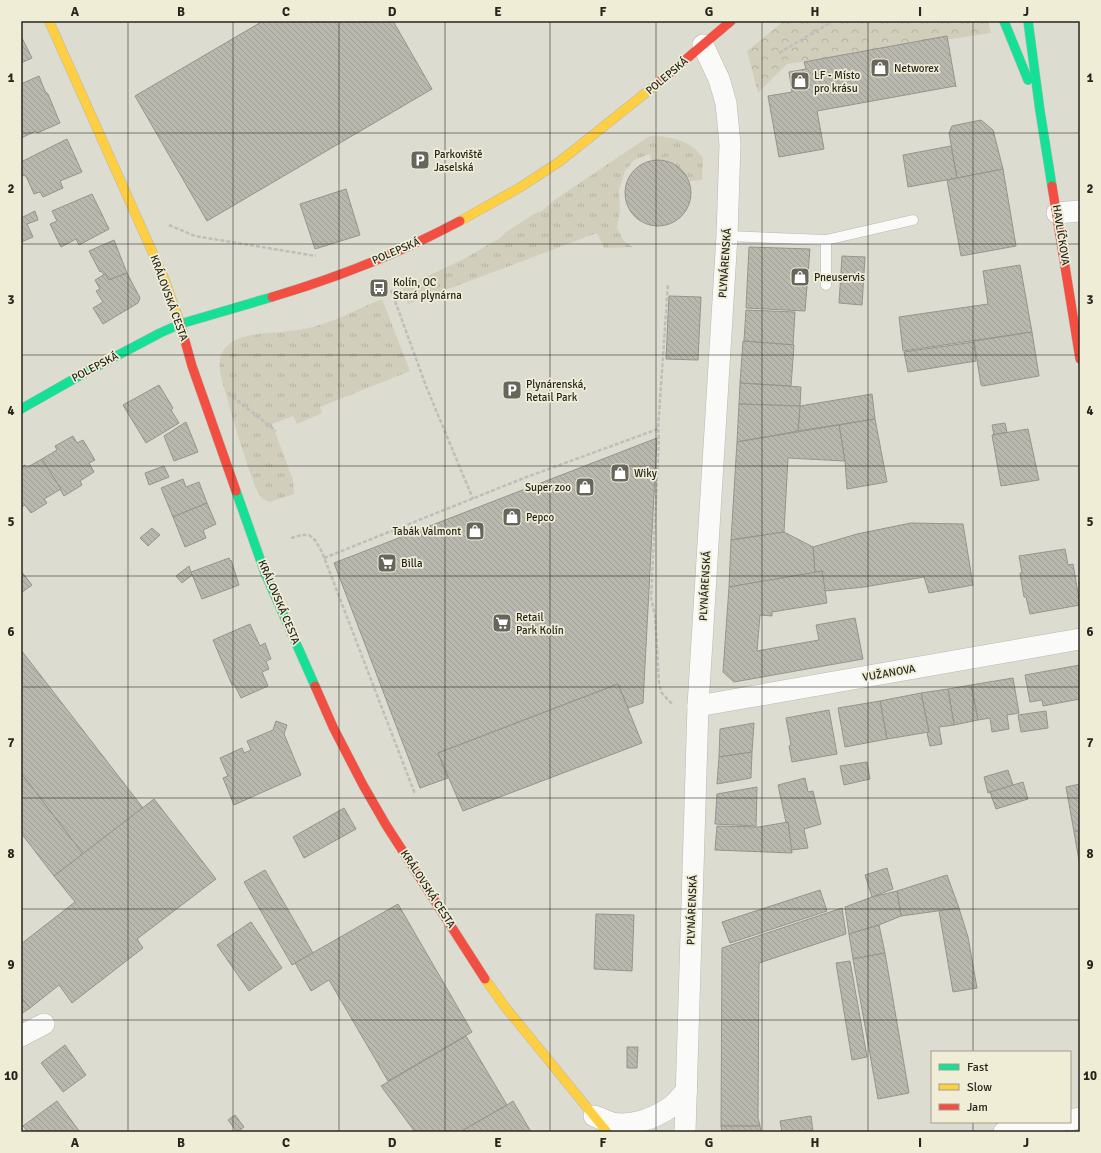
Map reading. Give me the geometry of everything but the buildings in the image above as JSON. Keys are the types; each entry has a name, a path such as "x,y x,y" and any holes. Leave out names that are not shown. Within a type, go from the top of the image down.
{"street":[{"name":"KRÁLOVSKÁ CESTA","path":"49,21 164,278 180,324 192,366 265,573 333,727 363,785 386,825 484,978 506,1008 600,1124"},
{"name":"POLEPSKÁ","path":"21,409 88,371 180,324 300,289 428,238 519,188 559,162 624,111 731,21"},
{"path":"1004,21 1040,111"},
{"name":"HAVLÍČKOVA","path":"1028,21 1040,111 1080,359"},
{"path":"1036,21 1040,111"},
{"name":"HAVLÍČKOVA","path":"1021,36 1040,111"},
{"name":"PLYNÁRENSKÁ","path":"685,1132 698,706 727,236 730,144 726,103 718,80 702,45"},
{"path":"1057,213 1080,211"},
{"name":"VUŽANOVA","path":"698,706 1080,639"},
{"path":"21,1036 44,1024"},
{"path":"600,1124 624,1124 638,1122 656,1116 672,1106 686,1090"},
{"path":"1004,1132 1054,1123"}],"lane":[{"path":"727,236 826,240 913,220"},
{"path":"826,240 826,285"}],"path":[{"path":"779,53 833,21"},
{"path":"166,224 194,236 316,256"},
{"path":"668,284 658,430 659,439 651,598 655,616 659,683 661,692 673,706"},
{"path":"391,290 426,386 473,499"},
{"path":"225,390 276,431"},
{"path":"324,558 524,478 658,430"},
{"path":"290,538 302,535 312,536 324,558 415,794"}],"green space":[{"path":"784,21 988,21 991,33 787,64 758,93 747,51"},
{"path":"648,137 667,137 687,143 693,147 703,158 702,180 690,181 679,167 664,160 651,160 650,154 634,160 625,171 619,190 620,211 617,228 624,241 633,247 604,248 597,233 408,304 402,289 420,282 419,280 462,260 500,238 506,232 534,214 542,211 556,199"},
{"path":"382,299 410,371 320,407 322,413 297,424 293,416 272,424 293,480 294,494 270,502 263,499 255,486 239,440 222,381 220,372 220,358 222,352 230,343 241,337 314,327"}],"traffic: fast":[{"path":"1004,21 1028,80"},
{"path":"1028,21 1052,186"},
{"path":"21,409 88,371 180,324 272,297"},
{"path":"236,491 265,573 315,686"}],"traffic: slow":[{"path":"49,21 164,278 180,323"},
{"path":"460,221 519,188 559,162 658,83"},
{"path":"485,979 506,1008 607,1132"}],"traffic: jam":[{"path":"658,83 731,21"},
{"path":"1052,186 1080,359"},
{"path":"272,297 320,282 368,264 414,244 460,221"},
{"path":"180,323 192,366 236,491"},
{"path":"315,686 333,727 363,785 386,825 485,979"}],"place":[{"name":"Networex","path":"880,68"},
{"name":"LF - Místo pro krásu","path":"800,81"},
{"name":"Parkoviště Jaselská","path":"420,160"},
{"name":"Pneuservis","path":"800,277"},
{"name":"Kolín, OC Stará plynárna","path":"379,288"},
{"name":"Plynárenská, Retail Park","path":"512,390"},
{"name":"Wiky","path":"620,473"},
{"name":"Super zoo","path":"585,487"},
{"name":"Pepco","path":"512,517"},
{"name":"Tabák Valmont","path":"475,531"},
{"name":"Billa","path":"387,563"},
{"name":"Retail Park Kolín","path":"502,623"}]}
